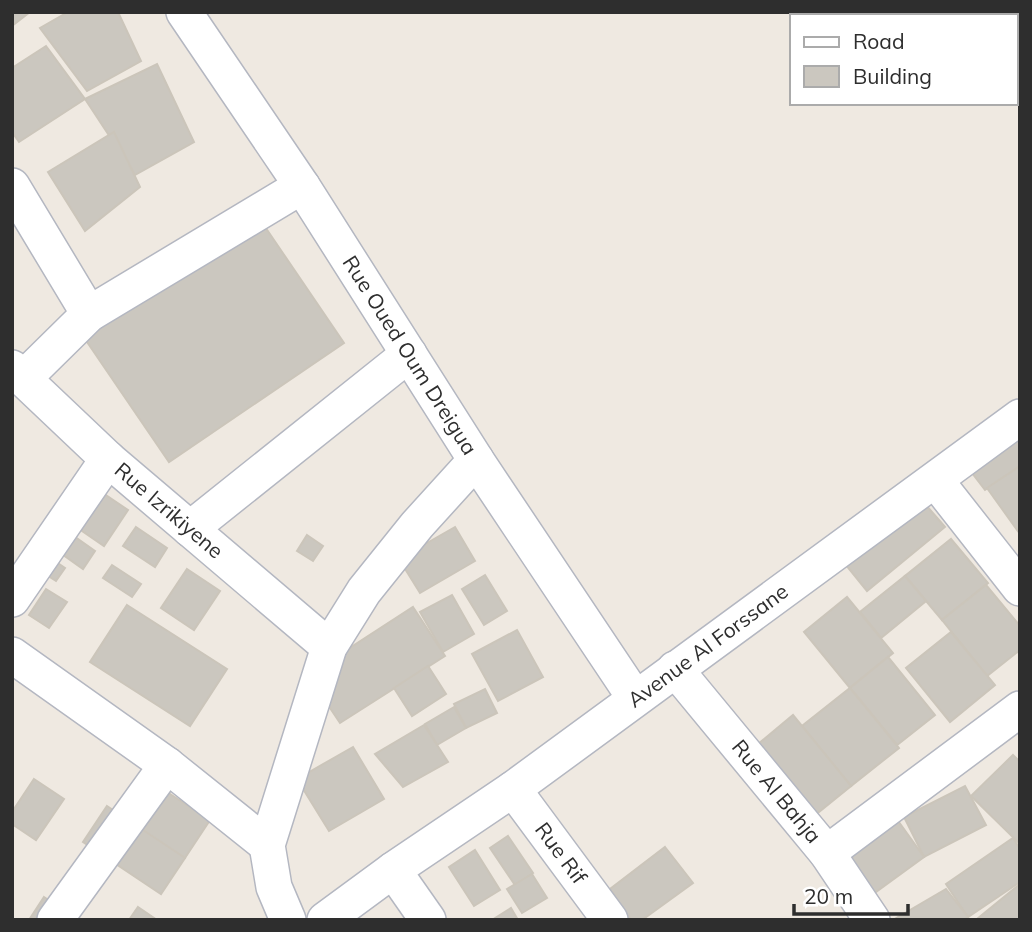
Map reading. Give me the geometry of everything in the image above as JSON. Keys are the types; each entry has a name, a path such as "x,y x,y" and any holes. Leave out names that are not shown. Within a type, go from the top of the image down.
{"street":[{"name":"Rue Oued Oum Dreigua","path":"184,12 302,186 476,460 635,698"},
{"path":"12,186 89,314"},
{"path":"18,373 89,314 302,186"},
{"path":"190,529 409,354"},
{"name":"Rue Izrikiyene","path":"18,373 108,460 329,647"},
{"name":"Avenue Al Forssane","path":"325,920 393,870 513,789 1020,417"},
{"path":"12,599 108,460"},
{"path":"288,920 274,887 267,845 329,647 364,591 476,460"},
{"path":"936,481 1020,588"},
{"path":"12,655 167,765 267,845"},
{"name":"Rue Al Bahja","path":"675,669 827,853 872,920"},
{"path":"827,853 1020,709"},
{"path":"55,920 167,765"},
{"name":"Rue Rif","path":"513,789 610,920"},
{"path":"393,870 428,920"}],"building":[{"path":"12,12 30,12 12,26"},
{"path":"68,12 118,12 141,61 87,91 40,28"},
{"path":"46,46 85,99 19,142 12,132 12,68"},
{"path":"157,64 194,142 135,175 85,99"},
{"path":"114,132 140,187 85,231 48,172"},
{"path":"259,218 344,343 169,462 83,336"},
{"path":"1020,434 1020,466 985,490 969,469"},
{"path":"1020,466 1020,534 987,488"},
{"path":"94,487 128,510 104,546 69,522"},
{"path":"919,497 945,527 867,591 841,559"},
{"path":"136,527 167,548 155,567 123,546"},
{"path":"455,527 475,561 420,593 399,559"},
{"path":"71,534 95,551 83,569 59,552"},
{"path":"307,535 323,546 313,561 297,551"},
{"path":"951,539 988,583 942,620 905,576"},
{"path":"46,555 65,568 56,581 37,569"},
{"path":"112,565 141,584 132,597 103,578"},
{"path":"187,569 220,591 194,630 161,608"},
{"path":"485,575 507,611 484,625 462,589"},
{"path":"905,576 926,601 881,638 860,612"},
{"path":"986,585 1020,626 1020,650 987,676 942,620"},
{"path":"46,589 67,602 49,628 29,615"},
{"path":"452,595 474,634 443,652 420,612"},
{"path":"847,597 893,653 850,688 804,632"},
{"path":"127,605 227,669 190,726 90,662"},
{"path":"413,607 445,656 340,723 308,675"},
{"path":"517,630 543,677 498,701 472,654"},
{"path":"951,632 995,685 950,722 906,668"},
{"path":"888,657 935,715 897,745 850,688"},
{"path":"428,666 446,694 412,716 394,688"},
{"path":"850,688 899,748 851,786 802,726"},
{"path":"485,689 497,713 466,728 454,704"},
{"path":"454,707 466,728 437,745 425,724"},
{"path":"793,715 851,786 809,820 751,750"},
{"path":"424,725 448,762 403,787 375,754"},
{"path":"353,747 384,799 329,831 297,779"},
{"path":"1013,755 1020,762 1020,844 971,796"},
{"path":"34,779 64,799 36,840 12,824 12,812"},
{"path":"150,781 210,820 185,858 125,820"},
{"path":"965,786 986,825 924,857 904,817"},
{"path":"107,806 185,858 161,894 83,842"},
{"path":"891,811 924,857 869,897 836,852"},
{"path":"508,836 533,873 515,885 490,848"},
{"path":"1013,838 1020,849 1020,882 968,917 946,884"},
{"path":"665,847 693,883 642,920 631,920 610,889"},
{"path":"475,850 500,890 474,906 449,867"},
{"path":"532,874 547,898 522,913 507,889"},
{"path":"1020,884 1020,920 977,920 977,919"},
{"path":"946,889 968,917 964,920 893,920"},
{"path":"44,897 78,920 29,920"},
{"path":"138,907 157,920 129,920"},
{"path":"511,908 518,920 492,920"}]}
